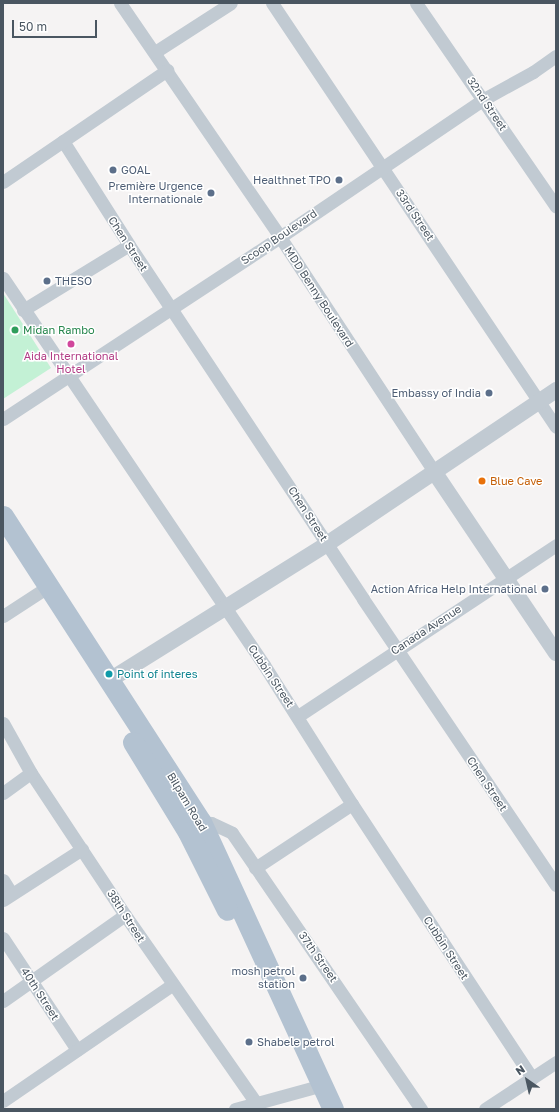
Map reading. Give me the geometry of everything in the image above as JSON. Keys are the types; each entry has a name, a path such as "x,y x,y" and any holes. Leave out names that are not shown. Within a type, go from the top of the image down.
{"main road":[{"name":"Bilpam Road","path":"3,516 43,590 188,832 316,1088 333,1109"},
{"name":"Bilpam Road","path":"3,542 43,590 108,681 201,822 316,1088 318,1109"}],"street":[{"name":"MDD Benny Boulevard","path":"120,3 155,52 280,237 435,473"},
{"path":"155,52 231,3"},
{"name":"33rd Street","path":"272,3 315,70 383,168 556,427"},
{"name":"32nd Street","path":"416,3 484,99 556,207"},
{"name":"Scoop Boulevard","path":"3,419 280,237 484,99 534,72 556,56"},
{"path":"3,182 167,70"},
{"name":"Chen Street","path":"63,141 171,309 556,885"},
{"path":"23,310 129,245"},
{"name":"Cubbin Street","path":"3,278 23,310 157,505 223,607 298,716 352,804 532,1078"},
{"path":"108,681 223,607 327,544 435,473 556,390"},
{"path":"435,473 556,653"},
{"name":"Canada Avenue","path":"298,716 397,649 556,546"},
{"path":"3,616 43,590"},
{"name":"38th Street","path":"3,723 31,773 125,915 172,985 256,1104"},
{"path":"3,793 31,773"},
{"path":"255,868 352,804"},
{"name":"37th Street","path":"201,822 212,823 232,833 255,868 344,993 421,1109"},
{"path":"3,880 7,896 82,848"},
{"path":"3,1002 125,915"},
{"name":"40th Street","path":"3,938 77,1050"},
{"path":"3,1101 172,985"},
{"path":"485,1109 556,1062"},
{"path":"235,1109 316,1088"}],"green space":[{"name":"Midan Rambo","path":"3,293 51,368 3,399"}],"place":[{"name":"GOAL","path":"113,170"},
{"name":"Healthnet TPO","path":"339,180"},
{"name":"Première Urgence Internationale","path":"211,193"},
{"name":"THESO","path":"47,281"},
{"name":"Midan Rambo","path":"15,330"},
{"name":"Aida International Hotel","path":"71,344"},
{"name":"Embassy of India","path":"489,393"},
{"name":"Blue Cave","path":"482,481"},
{"name":"Action Africa Help International","path":"545,589"},
{"name":"Point of interes","path":"109,674"},
{"name":"mosh petrol station","path":"303,978"},
{"name":"Shabele petrol","path":"249,1042"}]}
